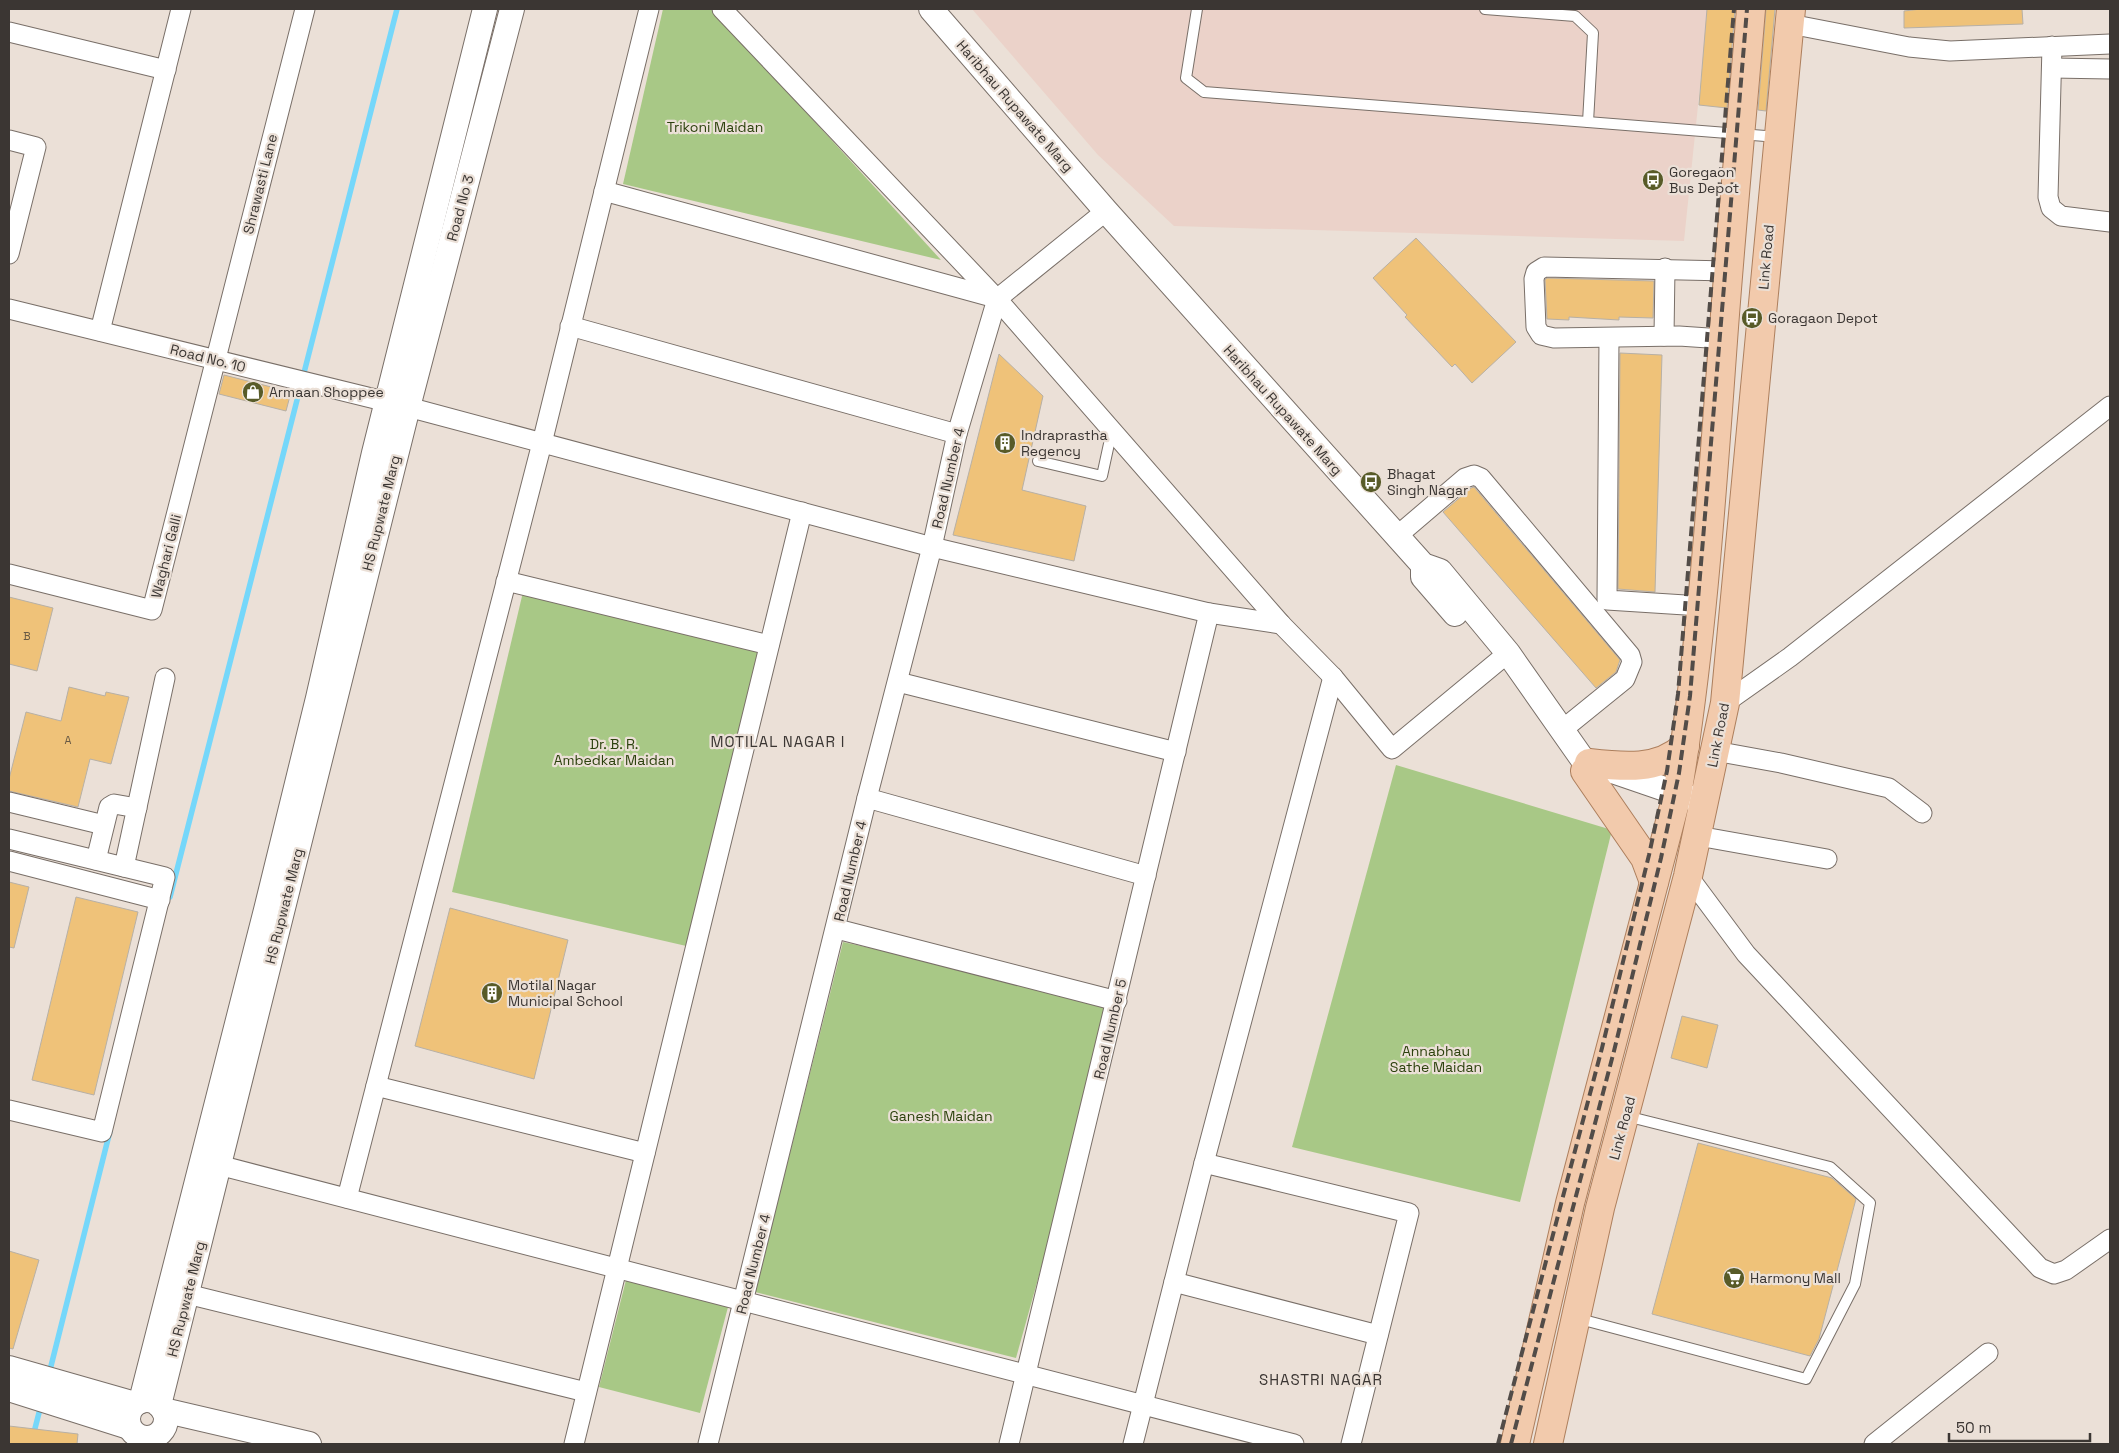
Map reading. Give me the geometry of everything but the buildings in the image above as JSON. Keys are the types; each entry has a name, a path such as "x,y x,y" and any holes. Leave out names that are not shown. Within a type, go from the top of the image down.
{"main road":[{"path":"1515,1444 1570,1203 1675,800 1685,746 1708,548 1728,271 1751,9"},
{"name":"Link Road","path":"1548,1444 1600,1208 1688,876 1725,702 1790,17"},
{"path":"1723,335 1759,333"},
{"path":"1708,548 1739,552"},
{"path":"1587,767 1623,767 1663,761 1675,756 1685,746"},
{"path":"1587,767 1645,858 1654,882"}],"street":[{"path":"100,331 181,9"},
{"name":"Shrawasti Lane","path":"216,359 305,9"},
{"path":"397,404 485,9"},
{"name":"Road No 3","path":"397,404 512,9"},
{"path":"347,1198 542,443 650,9"},
{"path":"722,9 997,298 1281,624 1333,677 1392,748 1502,657 1573,763 1675,800 1702,817 1827,858"},
{"name":"Haribhau Rupawate Marg","path":"931,9 1106,211 1422,565 1440,571 1502,657 1562,730 1587,767"},
{"path":"1790,17 1909,47 1942,50 2110,44"},
{"path":"9,32 166,70"},
{"path":"2052,46 2048,197 2050,208 2061,216 2110,222"},
{"path":"2052,68 2110,69"},
{"path":"9,140 36,147 9,254"},
{"path":"604,191 997,298"},
{"path":"997,298 1106,211"},
{"path":"1723,335 1554,338 1541,335 1536,327 1534,279 1536,272 1544,267 1665,268 1728,271"},
{"path":"1664,336 1665,268"},
{"name":"Road Number 4","path":"708,1444 932,547 957,434 997,298"},
{"name":"Road No. 10","path":"9,308 397,404 932,547 1209,612 1281,624"},
{"path":"570,326 957,434"},
{"path":"1599,605 1609,338"},
{"name":"Waghari Galli","path":"9,574 152,610 216,359"},
{"name":"HS Rupwate Marg","path":"145,1423 172,1317 187,1294 211,1163 322,717 397,404"},
{"path":"1725,702 1790,657 2110,406"},
{"path":"1397,536 1465,478 1474,476 1481,478 1599,605 1632,662 1625,678 1562,730"},
{"path":"574,1444 802,512"},
{"path":"506,581 769,645"},
{"path":"1599,605 1701,606"},
{"name":"Road Number 5","path":"1009,1444 1209,612"},
{"path":"1133,1444 1204,1163 1333,677"},
{"path":"124,867 165,678"},
{"path":"898,682 1176,752"},
{"path":"1715,751 1781,762 1889,788 1922,813"},
{"path":"868,798 1146,876"},
{"path":"9,802 104,825"},
{"path":"96,860 109,807 114,804 137,808"},
{"path":"9,839 165,877 102,1132 9,1110"},
{"path":"58,874 63,852"},
{"path":"9,862 160,900"},
{"path":"1688,876 1746,954 2040,1268 2054,1274 2066,1270 2110,1239"},
{"path":"836,929 1116,1001"},
{"path":"376,1086 645,1153"},
{"path":"172,1317 211,1163 1294,1444"},
{"path":"1204,1163 1410,1213 1350,1444"},
{"path":"1174,1282 1378,1335"},
{"path":"187,1294 586,1392"},
{"path":"1874,1444 1988,1353"},
{"path":"9,1368 35,1388 145,1423 218,1429 309,1444"},
{"path":"218,1429 256,1444"}],"lane":[{"path":"1197,9 1186,78 1204,92 1778,137"},
{"path":"1485,9 1575,16 1593,32 1588,122"},
{"path":"1038,461 1102,476 1112,430"},
{"path":"1575,1318 1806,1379 1855,1284 1870,1203 1830,1167 1625,1116"}],"shaded area":[{"path":"972,9 1708,9 1684,241 1174,226 1098,155"}],"green space":[{"name":"Trikoni Maidan","path":"663,9 712,9 941,260 623,184"},
{"name":"Dr. B. R. Ambedkar Maidan","path":"523,592 768,651 695,948 452,892"},
{"name":"Annabhau Sathe Maidan","path":"1396,765 1612,830 1520,1202 1292,1147"},
{"name":"Ganesh Maidan","path":"843,942 1115,1002 1016,1358 755,1292"},
{"path":"626,1280 728,1307 700,1413 599,1387"}],"waterway":[{"path":"170,897 397,9"},
{"path":"49,1374 110,1131"},
{"path":"31,1444 41,1405"}],"railway":[{"path":"1498,1444 1602,1048 1649,855 1667,771 1678,694 1734,9"},
{"path":"1511,1444 1614,1051 1661,858 1679,773 1690,696 1747,9"}],"place":[{"name":"Goregaon Bus Depot","path":"1653,180"},
{"name":"Goragaon Depot","path":"1752,318"},
{"name":"Armaan Shoppee","path":"253,392"},
{"name":"Indraprastha Regency","path":"1005,443"},
{"name":"Bhagat Singh Nagar","path":"1371,482"},
{"name":"Motilal Nagar Municipal School","path":"492,993"},
{"name":"Harmony Mall","path":"1734,1278"}],"district":[{"name":"MOTILAL NAGAR I","path":"778,742"},
{"name":"SHASTRI NAGAR","path":"1321,1380"}]}
